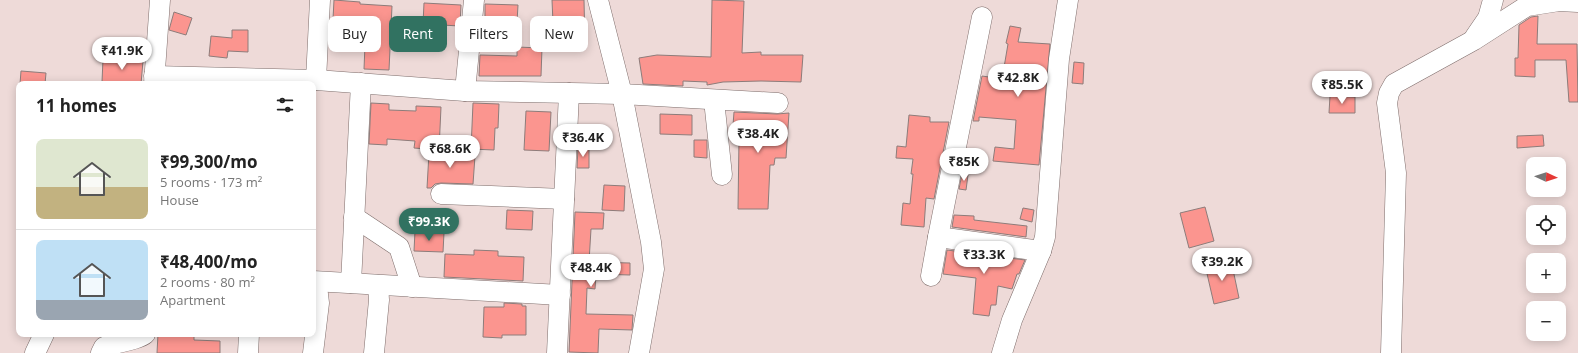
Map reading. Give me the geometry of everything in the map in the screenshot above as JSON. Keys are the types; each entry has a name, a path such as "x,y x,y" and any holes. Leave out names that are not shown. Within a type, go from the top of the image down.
{"street":[{"path":"160,0 154,80 316,80 465,91 639,94 778,103"},
{"path":"316,80 320,0"},
{"path":"465,91 474,0"},
{"path":"598,0 639,94 654,269 639,353"},
{"path":"1002,353 1012,320 1041,251 1045,236 1059,59 1068,0"},
{"path":"1474,40 1488,18 1494,0"},
{"path":"1391,353 1396,173 1387,103 1389,93 1394,84 1474,40 1527,6 1559,1 1578,2"},
{"path":"931,276 982,17"},
{"path":"351,283 361,83"},
{"path":"557,353 569,93"},
{"path":"714,100 722,175"},
{"path":"441,194 564,199"},
{"path":"354,217 399,247 412,286"},
{"path":"938,236 1041,251"},
{"path":"316,282 560,295"},
{"path":"316,285 319,303 316,328"},
{"path":"374,353 379,300 378,285"},
{"path":"35,353 43,337"},
{"path":"101,353 104,347 116,342 141,337"},
{"path":"248,353 249,337"},
{"path":"313,353 315,337"}],"building":[{"path":"334,0 360,2 360,4 392,6 392,16 389,16 389,70 364,69 365,52 381,52 381,16 333,16"},
{"path":"552,0 584,0 584,16 553,16"},
{"path":"712,0 744,1 742,53 761,52 761,55 803,55 801,82 723,82 707,85 707,82 683,81 683,86 643,84 639,58 657,55 711,57"},
{"path":"424,3 461,5 460,16 455,16 455,26 447,25 447,16 423,16"},
{"path":"485,4 518,5 517,16 485,16"},
{"path":"174,12 192,18 186,35 169,30"},
{"path":"1538,16 1537,44 1577,44 1578,102 1569,102 1566,60 1535,60 1535,77 1515,76 1515,58 1518,58 1519,25 1531,17"},
{"path":"1010,26 1021,28 1018,42 1050,44 1039,165 993,161 995,147 1014,149 1016,120 979,117 979,121 973,121 982,76 1002,79 1008,44 1006,43"},
{"path":"232,30 248,30 248,52 228,51 227,58 209,56 211,36 232,38"},
{"path":"522,47 530,48 530,52 542,52 541,76 479,76 480,55 517,56 517,52 522,52"},
{"path":"103,59 143,61 141,81 102,81"},
{"path":"1074,62 1084,63 1083,84 1072,83"},
{"path":"21,71 46,73 45,81 20,81"},
{"path":"1330,96 1355,97 1355,113 1329,113"},
{"path":"371,103 389,104 389,110 416,111 416,106 441,107 439,150 414,148 415,141 387,139 387,145 369,144"},
{"path":"473,103 499,104 498,128 495,128 494,150 471,149"},
{"path":"526,111 551,112 549,151 524,150"},
{"path":"734,112 777,114 789,113 786,158 775,158 774,165 770,165 768,209 738,209 739,139 732,139"},
{"path":"660,114 692,115 692,135 660,134"},
{"path":"909,115 930,117 930,122 949,122 934,199 926,198 924,227 901,225 903,203 910,204 913,159 896,158 897,146 906,147"},
{"path":"1543,135 1544,146 1517,148 1517,136"},
{"path":"694,140 707,140 707,158 694,157"},
{"path":"578,147 589,148 589,168 577,168"},
{"path":"429,153 475,156 473,184 441,183 435,184 431,188 427,188"},
{"path":"962,174 968,175 966,190 959,189"},
{"path":"604,185 625,186 624,211 602,210"},
{"path":"1205,207 1214,241 1189,248 1180,213"},
{"path":"1023,208 1034,210 1032,222 1020,219"},
{"path":"507,210 533,211 532,230 506,229"},
{"path":"575,212 604,213 603,229 591,229 589,262 630,263 630,275 596,274 595,289 587,288 586,314 633,315 632,330 599,329 598,353 569,352"},
{"path":"954,215 974,216 974,220 1027,226 1026,237 952,227"},
{"path":"415,231 444,233 443,252 414,251"},
{"path":"474,250 498,251 498,256 524,257 523,281 444,277 445,254 474,255"},
{"path":"947,250 1025,260 1019,274 1017,274 1012,289 998,286 996,305 991,305 989,316 973,314 976,278 943,274"},
{"path":"1231,260 1239,298 1214,304 1205,265"},
{"path":"504,303 522,304 522,306 526,306 526,335 502,335 502,338 483,337 484,307 504,307"},
{"path":"158,337 194,337 194,340 220,341 220,353 157,353"}]}
